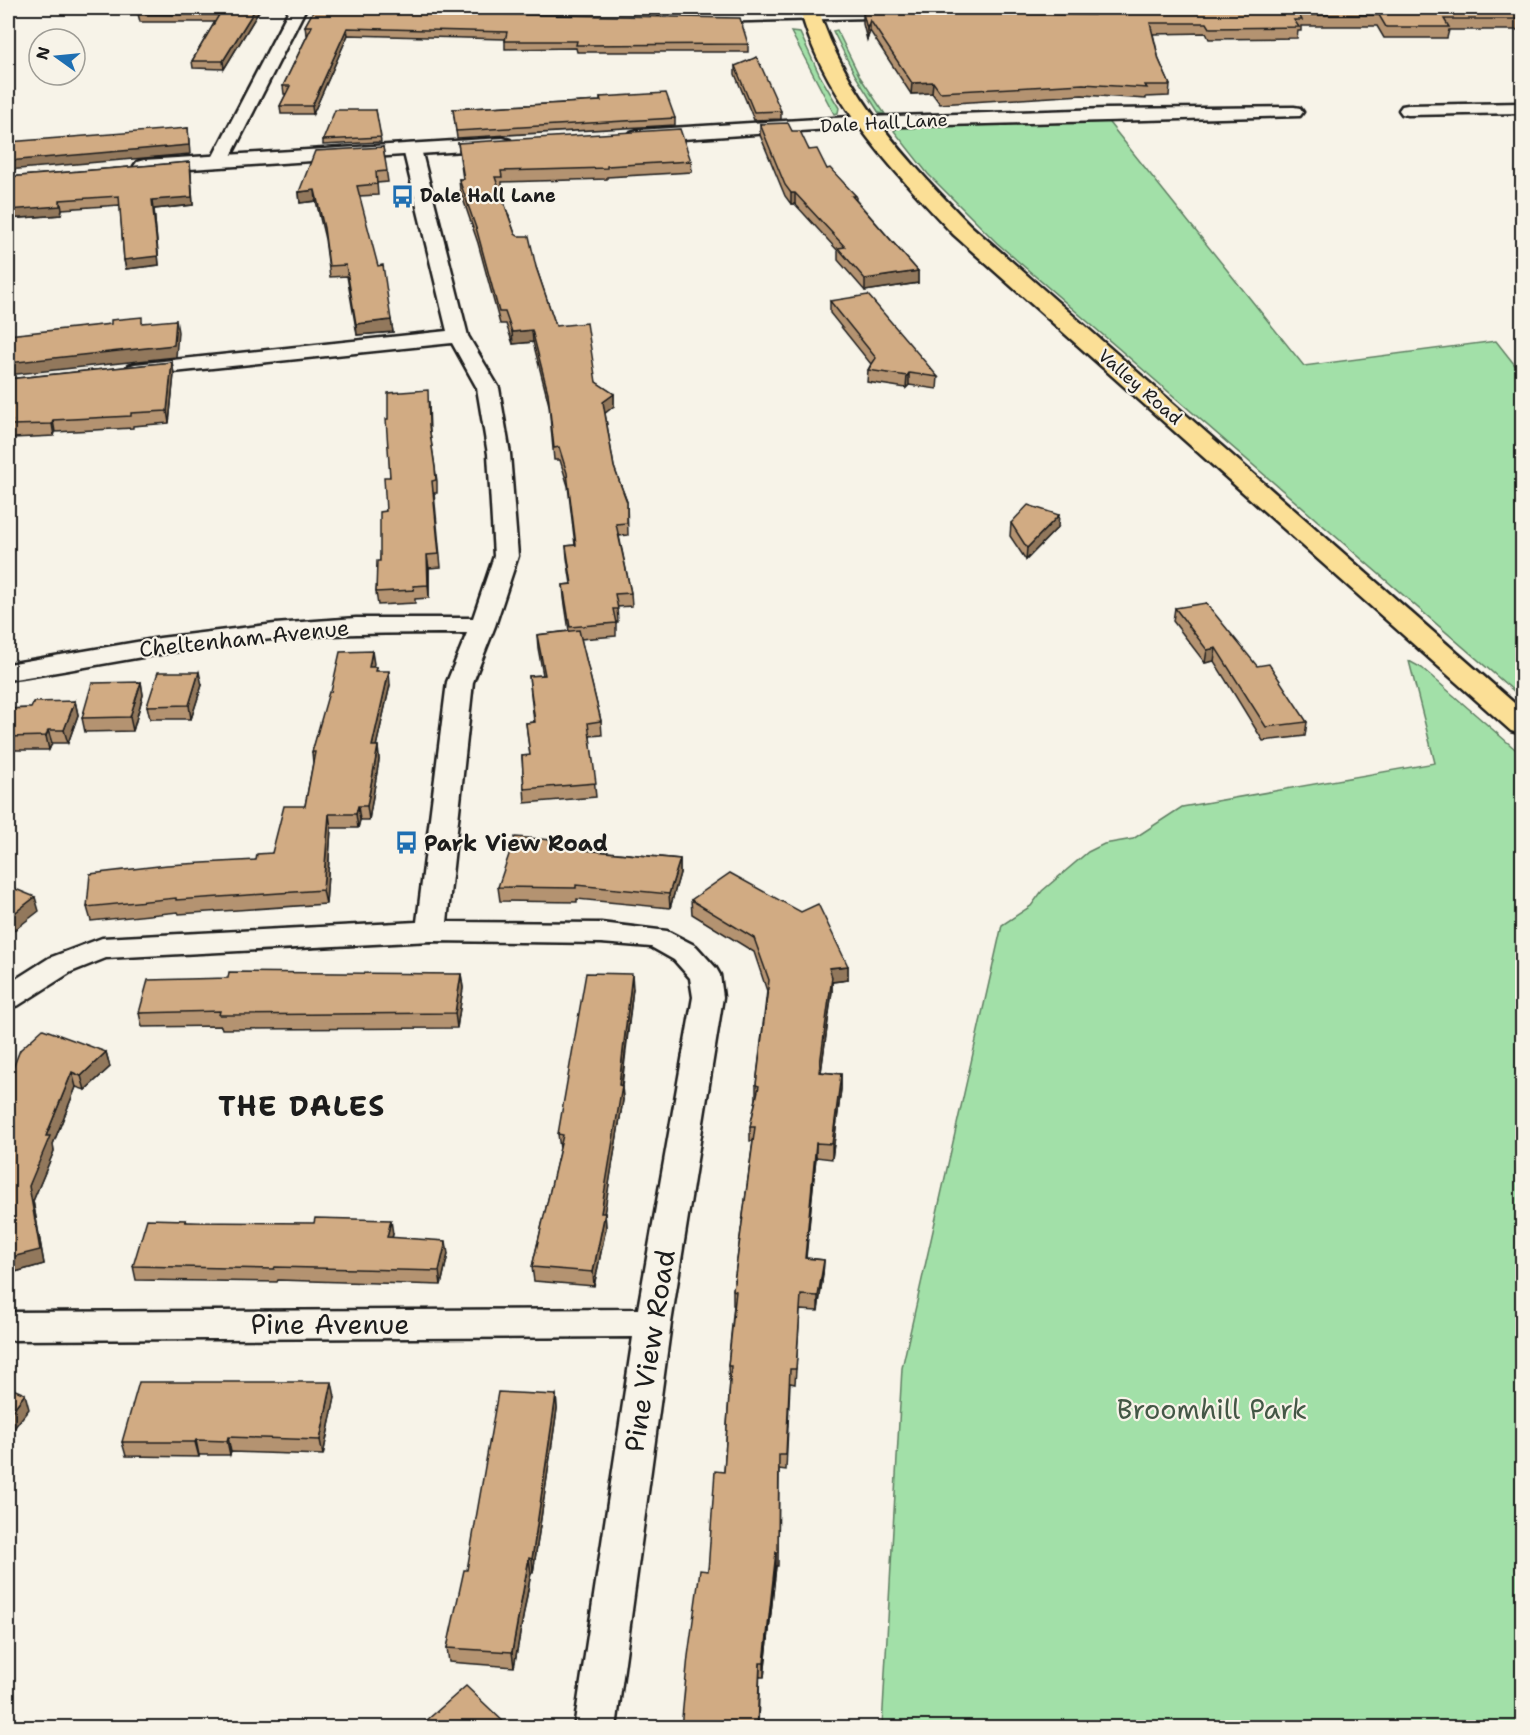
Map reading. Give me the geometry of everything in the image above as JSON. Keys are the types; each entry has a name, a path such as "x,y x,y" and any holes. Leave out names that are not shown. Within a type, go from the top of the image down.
{"main road":[{"name":"Valley Road","path":"810,12 835,70 867,122 904,170 962,230 1522,724"}],"street":[{"path":"220,160 298,8"},
{"path":"383,8 467,14"},
{"path":"969,12 1205,8"},
{"path":"648,18 810,12 924,13"},
{"path":"1408,110 1522,108"},
{"name":"Dale Hall Lane","path":"623,137 867,122 1117,114 1294,112"},
{"path":"121,168 517,143"},
{"path":"8,998 60,965 102,948 431,931 459,682 483,626 506,556 499,454 488,388 458,336 412,149"},
{"path":"114,372 458,336"},
{"name":"Cheltenham Avenue","path":"8,672 140,648 317,627 483,626"},
{"name":"Pine View Road","path":"431,931 601,933 657,938 685,953 705,975 708,997 653,1323 595,1728"},
{"name":"Pine Avenue","path":"8,1326 653,1323"}],"green space":[{"path":"837,30 860,77 885,114 879,113 855,75 833,31"},
{"path":"791,32 800,33 820,76 839,108 838,113 834,114"},
{"path":"1106,119 1304,366 1496,341 1522,374 1522,698 997,243 928,174 894,131 903,124"},
{"name":"Broomhill Park","path":"1409,661 1422,668 1522,755 1522,1727 882,1727 902,1368 1002,925 1031,906 1042,891 1088,852 1104,844 1133,839 1182,807 1435,763"}],"building":[{"path":"143,8 256,8 223,61 192,61 219,15 138,14"},
{"path":"315,8 380,8 485,14 740,18 748,44 576,45 577,41 505,41 507,32 347,28 312,106 280,106 290,86 283,86 312,26 305,26"},
{"path":"1092,8 1522,8 1522,19 1444,19 1449,27 1386,27 1379,15 1299,15 1302,20 1294,20 1299,27 1210,28 1207,23 1150,23 1159,60 1170,85 1145,85 1147,88 1083,84 940,92 933,82 912,83 870,20 867,29 863,13 1027,9 1029,14 1094,15"},
{"path":"757,57 781,111 754,112 735,66"},
{"path":"666,93 675,118 456,131 453,109 601,101 600,97"},
{"path":"335,110 376,110 381,137 323,140"},
{"path":"788,123 792,131 800,131 809,150 817,149 827,169 830,168 856,196 852,196 918,271 865,279 838,248 845,247 785,185 760,124"},
{"path":"188,128 189,145 8,161 8,142"},
{"path":"680,129 691,161 607,166 607,168 501,171 502,177 495,177 515,234 529,236 536,267 556,326 587,323 596,382 614,394 603,402 614,467 627,502 627,523 616,524 631,593 615,594 618,609 613,609 616,623 570,627 563,585 572,584 566,546 576,545 567,473 559,447 554,448 548,393 532,330 512,332 505,312 499,312 477,231 459,179 464,179 458,143"},
{"path":"383,147 387,171 376,172 377,184 357,186 378,266 383,265 391,320 356,324 346,265 329,266 324,228 315,190 299,192 315,151"},
{"path":"190,162 192,197 152,200 158,256 124,260 119,196 60,200 60,206 8,210 8,177"},
{"path":"868,295 938,377 909,373 907,376 868,370 876,358 830,301"},
{"path":"142,317 142,323 176,320 174,345 8,363 8,335 111,324 111,320"},
{"path":"172,362 167,411 131,413 131,416 53,420 52,424 10,425 12,421 8,421 8,379"},
{"path":"428,390 429,426 436,480 432,481 439,554 427,555 428,585 413,586 414,590 376,592 377,561 380,561 380,512 386,511 384,477 390,477 386,419 388,419 388,393"},
{"path":"1028,505 1059,515 1027,548 1011,523"},
{"path":"1206,603 1257,666 1269,664 1307,722 1266,727 1216,648 1207,650 1175,608"},
{"path":"579,630 601,721 588,723 596,783 524,789 522,756 530,755 526,723 535,722 529,676 545,675 537,635"},
{"path":"372,651 369,667 376,667 375,671 389,671 372,746 378,746 367,806 358,806 356,814 329,814 323,890 176,900 176,898 87,907 90,874 167,865 256,860 257,854 272,853 284,806 305,806 315,752 312,752 329,692 331,692 340,652"},
{"path":"158,672 199,672 189,705 147,706"},
{"path":"141,682 130,717 82,718 92,683"},
{"path":"75,701 64,730 48,730 46,736 8,737 8,709 31,708 34,702"},
{"path":"515,837 552,840 550,844 585,846 584,850 680,859 669,894 576,885 576,888 498,887"},
{"path":"730,873 801,912 818,904 848,966 829,968 832,977 819,1072 841,1074 832,1144 816,1143 805,1258 824,1260 818,1296 801,1295 796,1369 790,1369 786,1455 779,1455 778,1552 776,1552 764,1663 760,1663 757,1728 681,1728 700,1570 708,1571 715,1471 724,1472 731,1366 728,1366 736,1291 733,1290 755,1127 750,1127 759,1086 756,1085 769,980 754,938 691,900"},
{"path":"8,886 35,897 8,918"},
{"path":"229,972 461,974 455,1013 219,1015 220,1011 139,1013 148,980 228,978"},
{"path":"586,973 632,974 619,1085 622,1086 601,1213 605,1213 593,1272 532,1267 563,1135 558,1134"},
{"path":"43,1029 106,1052 81,1076 72,1072 46,1136 50,1136 29,1186 40,1250 8,1258 8,1081 20,1050"},
{"path":"315,1218 391,1220 387,1237 446,1241 439,1271 133,1266 147,1219 186,1220 185,1222 314,1223"},
{"path":"139,1382 332,1382 320,1440 228,1437 227,1441 122,1442"},
{"path":"8,1387 25,1394 8,1416"},
{"path":"498,1392 556,1395 532,1559 529,1558 512,1652 447,1648 464,1570 467,1570"},
{"path":"466,1686 510,1728 418,1728"}],"place":[{"name":"Dale Hall Lane","path":"402,196"},
{"name":"Park View Road","path":"406,843"}],"district":[{"name":"THE DALES","path":"302,1106"}]}
